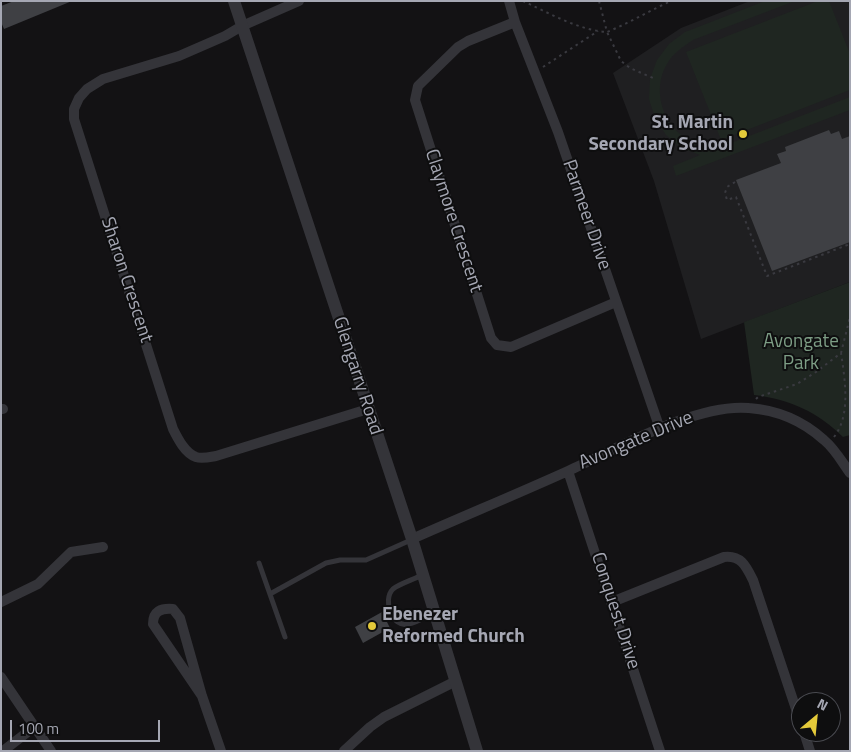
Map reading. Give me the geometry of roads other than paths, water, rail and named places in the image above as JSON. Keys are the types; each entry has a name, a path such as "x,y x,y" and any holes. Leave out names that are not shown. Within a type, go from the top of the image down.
{"street":[{"name":"Glengarry Road","path":"234,1 412,539 454,682 477,751"},
{"path":"242,26 299,1"},
{"name":"Parmeer Drive","path":"509,1 558,132 660,429"},
{"name":"Claymore Crescent","path":"516,22 468,41 458,47 418,86 415,100 491,338 497,345 511,347 616,302"},
{"name":"Sharon Crescent","path":"242,26 225,36 179,56 103,79 87,89 79,98 74,109 74,119 173,429 187,451 196,457 216,456 368,409"},
{"name":"Avongate Drive","path":"412,539 660,429 705,412 719,409 750,408 778,413 805,426 828,444 850,473"},
{"name":"Conquest Drive","path":"568,471 660,751"},
{"path":"1,602 38,584 71,552 103,546"},
{"path":"612,602 724,557 732,556 739,559 746,566 753,580 791,694"},
{"path":"202,696 153,624 153,618 157,611 164,608 173,609 180,618 202,696 221,751"},
{"path":"1,677 51,751"},
{"path":"344,751 384,717 454,682"},
{"path":"3,751 34,727"}],"lane":[{"path":"270,594 326,563 340,560 366,560 412,539"},
{"path":"258,563 285,637"},
{"path":"423,575 393,589 389,598 390,613 399,623 407,625 434,612"}],"place":[{"name":"St. Martin Secondary School","path":"743,134"},
{"name":"Ebenezer Reformed Church","path":"372,626"}],"park label":[{"name":"Avongate Park","path":"801,353"}]}
